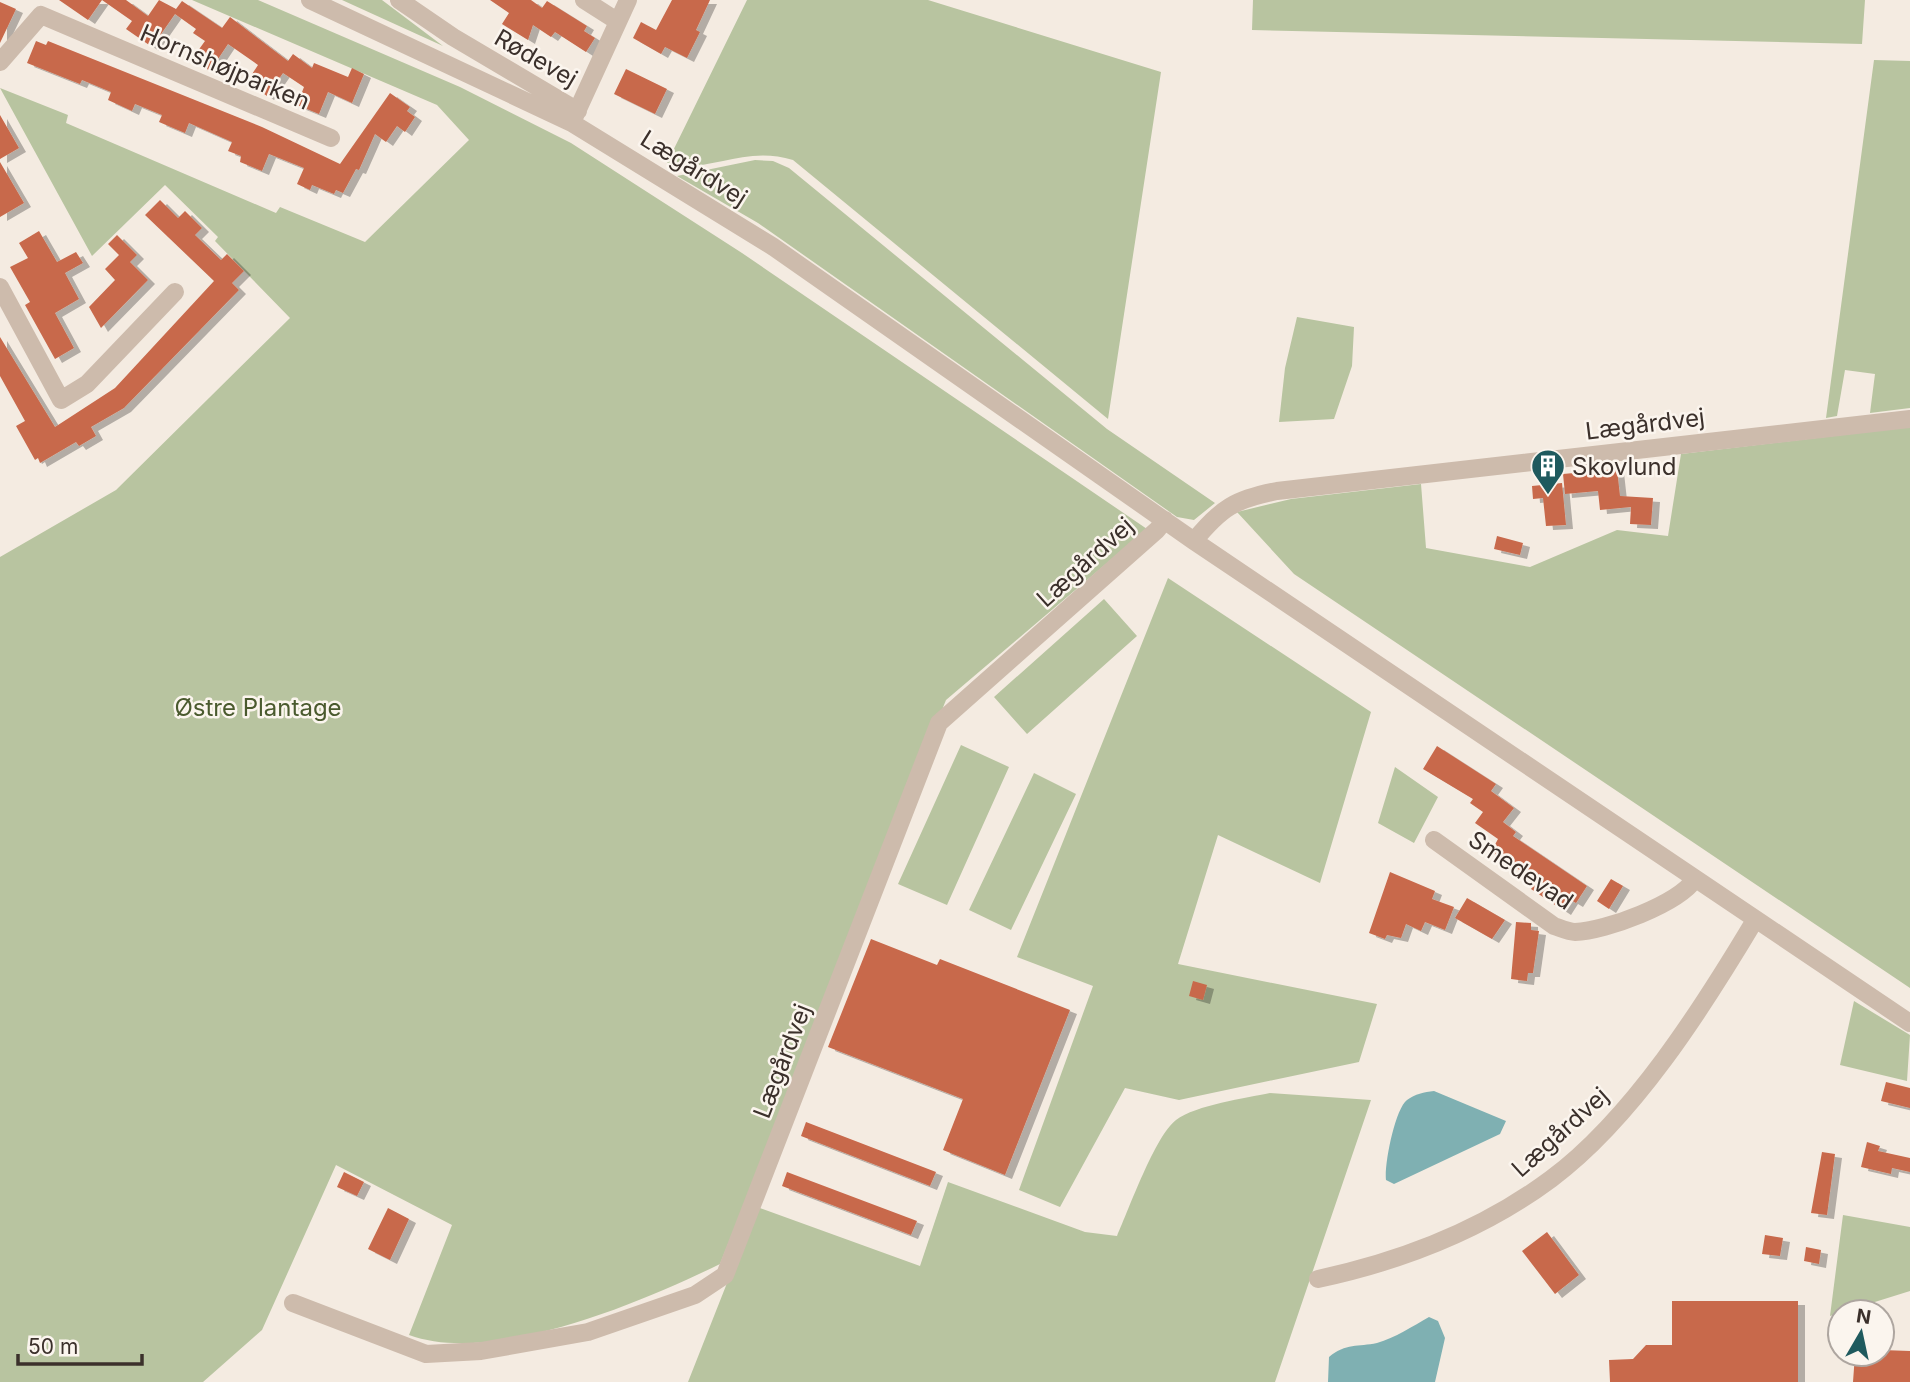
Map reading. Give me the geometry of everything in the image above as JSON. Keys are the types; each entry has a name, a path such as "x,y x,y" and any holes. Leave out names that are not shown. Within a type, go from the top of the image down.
{"street":[{"name":"Lægårdvej","path":"310,0 575,117 772,246 1194,541 1910,1023"},
{"name":"Rødevej","path":"399,0 575,117"},
{"path":"584,0 617,22"},
{"path":"575,117 628,0"},
{"name":"Hornshøjparken","path":"0,62 41,15 331,138"},
{"path":"0,287 61,400 87,384 175,292"},
{"name":"Lægårdvej","path":"1194,541 1224,508 1252,496 1277,491 1910,419"},
{"name":"Lægårdvej","path":"293,1303 426,1354 481,1351 587,1332 695,1295 725,1275 939,723 1165,520"},
{"name":"Smedevad","path":"1434,840 1554,926 1575,932 1637,916 1671,902 1688,890 1695,879"},
{"name":"Lægårdvej","path":"1318,1279 1370,1267 1422,1250 1471,1228 1553,1178 1601,1134 1637,1094 1755,920"}],"green space":[{"name":"Østre Plantage","path":"192,0 258,0 460,87 571,143 742,253 1147,529 946,700 720,1264 609,1311 524,1336 482,1342 443,1342 409,1335 452,1225 336,1165 262,1330 203,1382 0,1382 0,557 116,490 290,318 215,241 218,237 165,185 92,256 0,88 68,115 66,123 276,213 280,207 365,242 469,140 437,105"},
{"path":"342,0 382,0 443,46"},
{"path":"747,0 928,0 1161,72 1108,419 793,160 757,156 695,166 667,163"},
{"path":"1253,0 1865,0 1862,44 1252,30"},
{"path":"1874,60 1910,61 1910,408 1870,413 1875,374 1845,370 1837,416 1826,418"},
{"path":"755,160 773,161 789,168 1107,429 1215,503 1194,520 1177,517 758,223 677,176"},
{"path":"1297,317 1354,327 1352,366 1334,419 1279,422 1285,368"},
{"path":"1910,427 1910,988 1294,574 1237,512 1291,499 1421,484 1426,548 1530,567 1617,530 1668,536 1681,454"},
{"path":"1168,578 1371,712 1320,883 1218,835 1178,964 1377,1004 1359,1062 1179,1100 1125,1088 1060,1207 1019,1190 1093,986 1017,957"},
{"path":"1104,599 1137,636 1027,734 994,697"},
{"path":"961,745 1009,767 947,905 898,884"},
{"path":"1395,767 1438,797 1414,843 1378,823"},
{"path":"1034,773 1076,794 1011,930 969,910"},
{"path":"1854,1001 1910,1035 1907,1081 1840,1065"},
{"path":"1270,1093 1371,1100 1275,1382 688,1382 757,1207 920,1266 948,1182 1085,1232 1117,1236 1151,1157 1168,1128 1176,1120 1208,1106"},
{"path":"1843,1215 1910,1227 1910,1291 1888,1298 1832,1298"}],"water":[{"path":"1434,1091 1506,1121 1500,1134 1394,1184 1386,1180 1386,1173 1398,1114 1410,1098"},
{"path":"1429,1317 1438,1321 1445,1338 1435,1382 1328,1382 1329,1357 1335,1353 1347,1347 1384,1341"}],"building":[{"path":"59,0 102,0 88,20"},
{"path":"102,0 126,0 148,16 159,0 176,9 182,1 222,28 230,17 288,61 293,54 312,68 314,63 348,77 352,68 364,74 352,103 328,92 319,114 297,105 304,87 283,73 267,96 247,82 258,65 228,44 210,71 192,59 205,41 193,33 196,29 175,14 152,47 126,29 132,21"},
{"path":"490,0 531,0 542,8 547,1 587,26 584,31 595,38 586,52 555,32 551,37 533,25 528,40 502,24 509,13"},
{"path":"672,0 710,0 696,30 700,32 687,58 665,47 661,54 633,38 641,22 656,30"},
{"path":"0,2 16,9 0,43"},
{"path":"36,41 46,45 48,41 262,127 340,164 390,93 410,107 407,111 415,117 405,132 397,126 386,142 375,134 359,170 356,169 343,193 336,190 334,194 312,185 310,190 297,184 304,168 269,154 262,171 240,162 241,156 228,151 232,142 189,123 185,133 159,122 162,115 135,104 132,111 108,100 111,92 82,80 80,84 27,63"},
{"path":"626,69 667,89 655,114 614,94"},
{"path":"0,115 19,148 0,159"},
{"path":"0,162 24,203 0,217"},
{"path":"160,200 178,218 185,211 202,228 195,235 221,260 227,254 244,271 232,283 239,290 124,408 91,427 96,436 79,446 76,442 40,463 38,458 35,460 16,426 25,421 0,376 0,337 55,427 115,388 214,281 145,215"},
{"path":"39,231 57,262 76,252 83,263 65,273 79,299 55,313 74,348 55,359 25,305 30,302 10,267 28,258 19,243"},
{"path":"117,235 137,255 130,262 148,280 101,328 89,307 115,280 105,269 119,255 108,244"},
{"name":"Skovlund","path":"1617,469 1620,496 1653,498 1651,525 1630,524 1631,507 1600,510 1598,491 1565,494 1563,474"},
{"path":"1562,483 1566,525 1546,526 1543,498 1533,499 1532,486"},
{"path":"1497,536 1523,543 1520,555 1494,549"},
{"path":"1437,746 1496,784 1491,791 1514,808 1503,822 1516,832 1513,836 1587,886 1576,903 1571,900 1564,911 1531,889 1537,881 1491,852 1498,839 1475,823 1483,812 1470,803 1473,799 1423,769"},
{"path":"1390,872 1435,891 1432,899 1454,907 1445,930 1425,922 1421,931 1406,924 1401,938 1387,935 1385,939 1369,933"},
{"path":"1611,879 1623,886 1609,909 1597,901"},
{"path":"1467,898 1505,920 1492,939 1455,918"},
{"path":"1516,922 1531,923 1531,930 1539,931 1533,973 1528,973 1527,981 1511,979"},
{"path":"871,939 937,965 940,959 1070,1010 1005,1175 943,1150 963,1099 828,1047"},
{"path":"1193,981 1207,985 1203,1000 1189,996"},
{"path":"1886,1082 1910,1088 1910,1108 1881,1101"},
{"path":"806,1122 936,1172 930,1186 801,1136"},
{"path":"1867,1142 1880,1146 1878,1151 1910,1158 1910,1172 1892,1168 1891,1174 1861,1167"},
{"path":"1822,1152 1835,1154 1827,1215 1811,1213"},
{"path":"344,1172 364,1182 357,1196 337,1187"},
{"path":"787,1172 917,1221 911,1235 782,1186"},
{"path":"388,1208 409,1219 390,1260 368,1249"},
{"path":"1547,1232 1579,1275 1555,1294 1522,1251"},
{"path":"1765,1235 1783,1238 1780,1256 1762,1254"},
{"path":"1806,1247 1821,1250 1819,1264 1804,1261"},
{"path":"1672,1301 1798,1301 1798,1382 1610,1382 1609,1360 1633,1359 1646,1345 1672,1345"},
{"path":"1896,1350 1910,1351 1910,1382 1853,1382 1854,1368 1896,1368"}],"place":[{"name":"Skovlund","path":"1548,496"}]}
